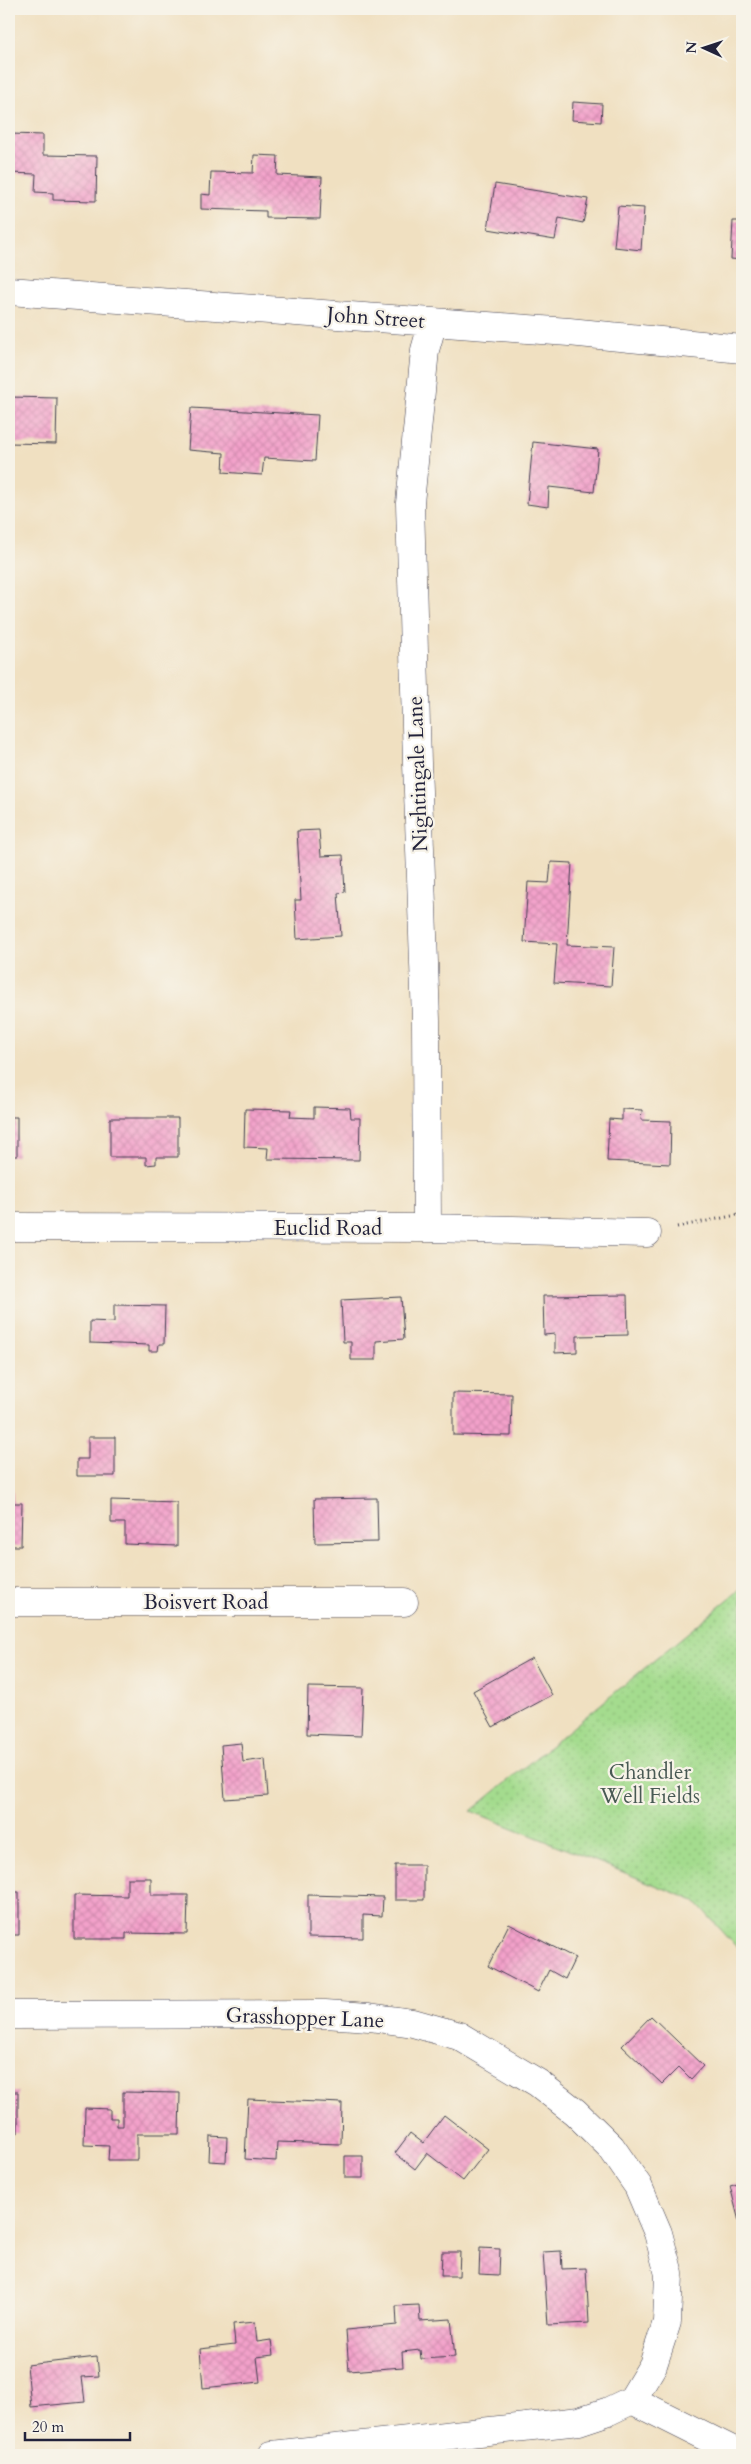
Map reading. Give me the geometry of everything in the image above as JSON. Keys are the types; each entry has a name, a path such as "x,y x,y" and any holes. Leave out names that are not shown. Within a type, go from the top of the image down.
{"street":[{"name":"John Street","path":"9,291 433,322 742,349"},
{"name":"Nightingale Lane","path":"427,1228 426,1020 416,763 410,503 425,350 433,322"},
{"name":"Euclid Road","path":"9,1227 427,1228 647,1233"},
{"name":"Boisvert Road","path":"9,1602 404,1602"},
{"name":"Grasshopper Lane","path":"9,2015 325,2014 369,2017 413,2023 459,2036 500,2059 538,2083 575,2112 611,2147 638,2186 658,2233 670,2274 667,2322 653,2365 632,2400"},
{"path":"272,2455 579,2420 609,2411 632,2400 742,2455"}],"path":[{"path":"647,1233 742,1214"}],"green space":[{"name":"Chandler Well Fields","path":"742,1588 742,1953 695,1901 471,1811"}],"building":[{"path":"573,102 602,104 601,122 572,120"},
{"path":"10,134 43,135 43,155 97,156 96,201 53,200 53,193 35,192 36,174 9,173"},
{"path":"254,155 278,156 277,175 322,177 320,219 266,218 266,211 201,209 201,194 210,195 211,172 253,173"},
{"path":"495,184 588,199 583,223 559,218 555,240 488,229"},
{"path":"618,206 644,208 641,250 614,247"},
{"path":"733,221 742,221 742,260 731,259"},
{"path":"9,397 57,398 56,444 9,443"},
{"path":"191,408 318,415 315,461 264,458 262,475 223,472 224,453 188,450"},
{"path":"533,442 598,449 594,492 549,487 548,507 527,504"},
{"path":"319,830 321,856 343,855 345,892 338,893 341,936 297,939 295,900 301,900 297,831"},
{"path":"551,862 572,863 567,945 614,947 611,986 554,983 557,944 524,942 528,882 549,883"},
{"path":"314,1107 350,1108 351,1118 360,1118 359,1160 267,1159 268,1148 244,1147 245,1109 291,1110 290,1117 314,1118"},
{"path":"622,1109 642,1110 641,1120 671,1121 670,1164 607,1161 609,1119 622,1120"},
{"path":"9,1117 17,1117 17,1156 9,1156"},
{"path":"110,1118 178,1118 178,1157 156,1157 156,1164 146,1165 146,1157 110,1157"},
{"path":"627,1295 628,1335 577,1336 577,1352 555,1353 555,1334 544,1335 543,1296"},
{"path":"401,1297 404,1339 376,1341 376,1360 351,1360 351,1342 343,1342 341,1300"},
{"path":"114,1305 165,1306 164,1344 159,1344 158,1351 149,1351 149,1345 90,1343 90,1321 114,1322"},
{"path":"453,1393 512,1394 511,1436 453,1435"},
{"path":"88,1437 115,1437 115,1476 77,1476 77,1459 88,1459"},
{"path":"9,1489 13,1489 13,1503 22,1503 21,1546 9,1546"},
{"path":"377,1498 378,1542 315,1543 314,1499"},
{"path":"111,1500 177,1502 177,1546 125,1544 125,1523 111,1523"},
{"path":"532,1658 552,1695 493,1727 473,1691"},
{"path":"308,1687 363,1688 361,1736 307,1734"},
{"path":"241,1743 243,1762 265,1759 268,1796 225,1799 221,1745"},
{"path":"395,1865 424,1865 424,1900 395,1900"},
{"path":"127,1878 151,1878 151,1895 188,1895 187,1934 126,1933 126,1939 74,1939 74,1895 127,1896"},
{"path":"9,1892 19,1892 19,1935 9,1935"},
{"path":"308,1895 383,1897 382,1916 363,1915 363,1938 308,1937"},
{"path":"509,1924 575,1958 565,1979 549,1970 538,1992 488,1966"},
{"path":"651,2016 703,2066 691,2079 679,2067 662,2084 622,2046"},
{"path":"9,2092 18,2092 18,2133 9,2133"},
{"path":"123,2092 180,2093 179,2134 137,2134 137,2160 108,2160 109,2146 84,2145 85,2108 110,2109 110,2118 117,2118 117,2126 123,2126"},
{"path":"248,2099 342,2103 341,2144 277,2142 276,2161 245,2159"},
{"path":"444,2115 488,2149 463,2181 427,2153 415,2169 395,2153 410,2133 423,2143"},
{"path":"210,2136 227,2137 226,2162 209,2161"},
{"path":"345,2156 363,2156 363,2178 345,2178"},
{"path":"742,2183 742,2233 730,2186"},
{"path":"480,2248 500,2249 499,2275 479,2274"},
{"path":"561,2251 562,2269 586,2268 589,2323 548,2325 543,2252"},
{"path":"442,2252 460,2252 459,2276 441,2276"},
{"path":"419,2305 420,2321 451,2319 455,2357 421,2359 420,2350 402,2352 403,2367 349,2371 346,2330 397,2325 396,2306"},
{"path":"255,2322 257,2342 271,2340 273,2355 257,2357 260,2382 203,2388 200,2349 235,2345 233,2324"},
{"path":"97,2357 99,2376 82,2377 85,2402 31,2407 27,2365"}]}
